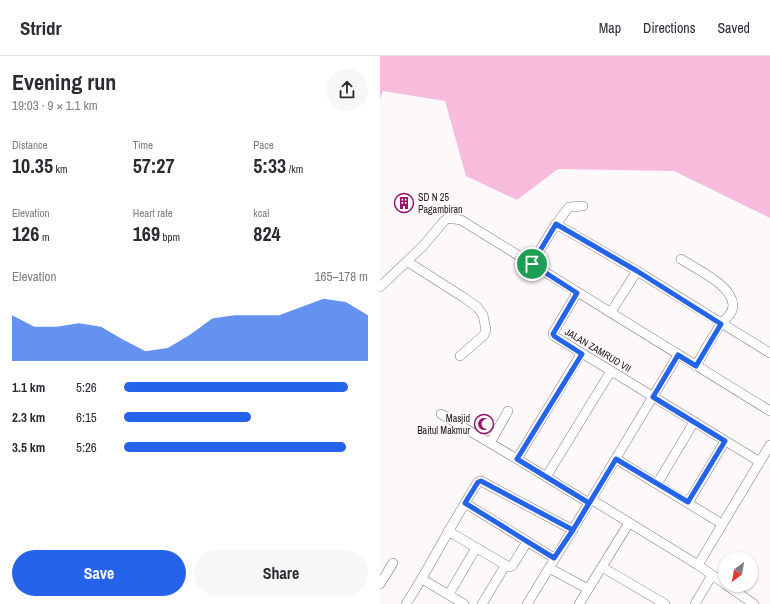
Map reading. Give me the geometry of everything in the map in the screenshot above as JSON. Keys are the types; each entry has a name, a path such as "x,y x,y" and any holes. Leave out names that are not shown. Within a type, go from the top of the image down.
{"street":[{"path":"532,264 556,224 569,207 583,206"},
{"path":"380,287 408,262 444,221 448,218 461,220 770,411"},
{"path":"556,224 637,271 770,353"},
{"path":"681,260 720,284 732,300 732,310 730,315 721,324 696,366"},
{"path":"408,262 463,297 477,307 483,315 486,330 484,335 460,356"},
{"path":"611,312 637,271"},
{"name":"JALAN ZAMRUD VII","path":"577,293 553,334 554,336 760,462"},
{"path":"517,459 582,354"},
{"path":"527,604 554,558 591,501 678,355"},
{"path":"546,477 611,371"},
{"path":"490,443 508,411"},
{"path":"441,414 546,477 591,501 594,501 718,579"},
{"path":"657,484 694,422"},
{"path":"688,502 725,441"},
{"path":"698,565 770,445"},
{"path":"616,459 722,524"},
{"path":"406,604 478,482 481,481 573,530"},
{"path":"465,503 554,558"},
{"path":"579,604 629,523"},
{"path":"448,531 509,567 512,566 527,542"},
{"path":"449,594 476,548"},
{"path":"380,584 393,563"},
{"path":"482,604 505,566"},
{"path":"602,567 665,604"},
{"path":"549,568 588,589"},
{"path":"694,604 712,575"},
{"path":"422,579 464,604"},
{"path":"737,592 754,604"}],"shaded area":[{"path":"380,56 770,56 770,218 674,171 558,169 517,200 466,176 445,101 383,91 380,99"}],"place":[{"name":"SD N 25 Pagambiran","path":"404,203"},
{"name":"Masjid Baitul Makmur","path":"484,424"}],"route":[{"path":"532,264 556,224 637,271 721,324 696,366 678,355 653,397 725,441 688,502 616,459 573,530 554,558 465,503 478,482 481,481 573,530 589,503 517,459 582,354 553,334 577,293 532,264"}]}
